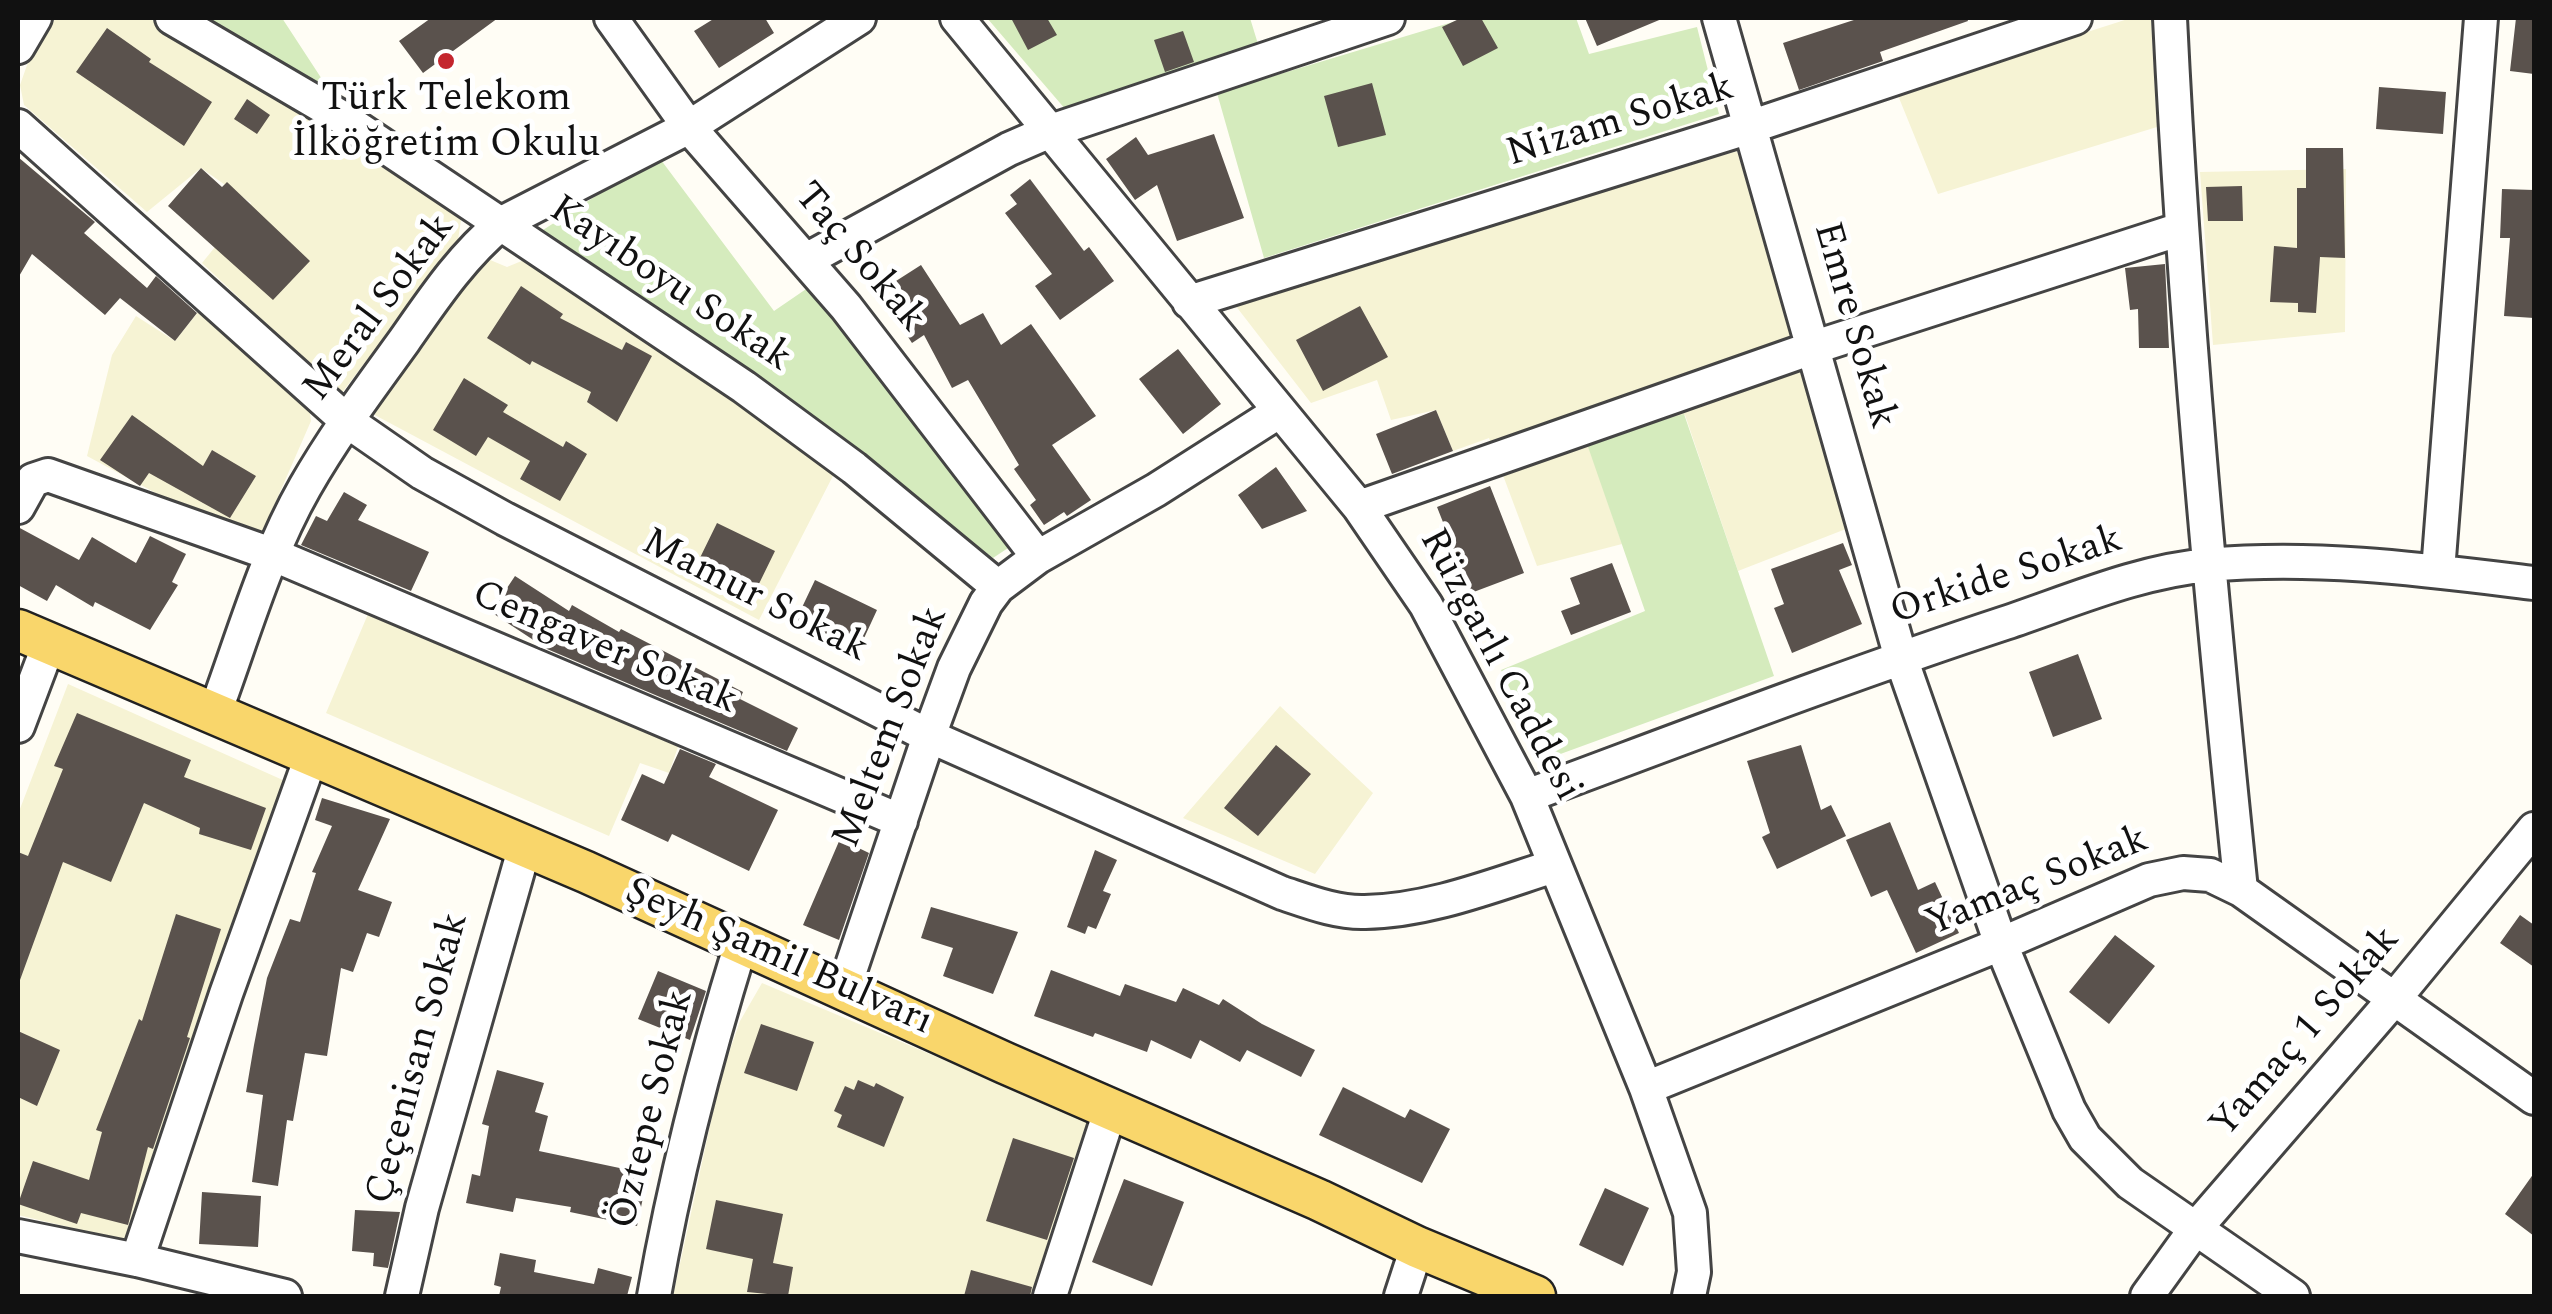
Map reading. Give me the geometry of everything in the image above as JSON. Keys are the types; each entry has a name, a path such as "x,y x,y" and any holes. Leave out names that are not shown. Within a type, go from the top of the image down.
{"main road":[{"name":"Şeyh Şamil Bulvarı","path":"33,637 525,846 1534,1296"}],"street":[{"path":"18,47 34,18"},
{"name":"Kayıboyu Sokak","path":"172,18 341,118 744,387 854,468 998,587"},
{"name":"Taç Sokak","path":"611,18 689,127 808,259 1038,556"},
{"name":"Meral Sokak","path":"214,715 274,555 306,486 448,278 479,242 502,224 689,127 859,18"},
{"name":"Rüzgarlı Caddesi","path":"957,18 1359,507 1426,605 1527,796 1646,1088 1690,1213 1694,1272 1689,1296"},
{"path":"808,259 1009,149 1048,132 1388,18"},
{"name":"Emre Sokak","path":"1719,18 1900,658 2001,944 2068,1110 2085,1138 2130,1183 2293,1296"},
{"name":"Nizam Sokak","path":"1189,302 1750,127 2075,18"},
{"path":"2170,18 2181,230 2207,565 2241,890"},
{"path":"2438,571 2481,18"},
{"name":"Mamur Sokak","path":"18,126 347,421 422,473 929,736 1282,894 1343,910 1366,912 1416,905 1554,866"},
{"path":"1359,507 1814,346 2181,230"},
{"name":"Meltem Sokak","path":"844,989 929,736 968,636 998,587 1038,556 1156,490 1280,412"},
{"name":"Cengaver Sokak","path":"18,507 32,480 48,475 274,555 900,821"},
{"name":"Orkide Sokak","path":"1527,796 1900,658 2132,581 2207,565 2284,562 2438,571 2534,583"},
{"path":"18,726 33,637"},
{"path":"137,1260 311,757"},
{"name":"Yamaç 1 Sokak","path":"2148,1296 2196,1228 2395,998 2534,829"},
{"name":"Çeçenisan Sokak","path":"402,1296 422,1208 525,846"},
{"name":"Yamaç Sokak","path":"1646,1088 2149,880 2183,873 2210,875 2241,890 2534,1098"},
{"name":"Öztepe Sokak","path":"654,1296 681,1159 741,944"},
{"path":"1050,1296 1111,1108"},
{"path":"18,1236 285,1296"},
{"path":"1401,1296 1417,1247"}],"shaded area":[{"path":"56,18 149,18 429,189 461,220 458,240 341,394 202,263 251,203 201,168 147,212 24,105 20,85 32,51"},
{"path":"2131,18 2151,18 2157,127 1938,194 1897,93"},
{"path":"1737,151 1851,527 1738,571 1685,415 1587,441 1622,544 1537,566 1489,438 1453,451 1436,410 1391,420 1377,380 1311,403 1235,305"},
{"path":"2346,169 2345,332 2213,345 2200,172"},
{"path":"483,257 507,267 524,260 684,361 836,470 759,620 371,413"},
{"path":"202,307 309,406 311,421 256,547 87,456 112,355 136,316 175,341"},
{"path":"371,607 679,744 669,773 640,763 609,836 326,713"},
{"path":"68,684 285,781 127,1241 18,1215 18,814"},
{"path":"1280,706 1373,793 1315,874 1183,818"},
{"path":"762,983 1093,1123 1038,1296 673,1296 721,1075 740,1021"}],"green space":[{"path":"205,18 282,18 331,93"},
{"path":"987,18 1250,18 1258,44 1066,110"},
{"path":"1466,18 1576,18 1589,54 1697,27 1719,114 1264,258 1217,93"},
{"path":"658,156 774,311 812,285 1017,542 993,558 744,370 543,230"},
{"path":"1684,414 1774,676 1544,760 1501,670 1645,611 1586,441"}],"building":[{"path":"431,18 498,18 423,73 399,41"},
{"path":"715,18 765,18 774,33 719,68 694,31"},
{"path":"1011,18 1047,18 1057,35 1028,50"},
{"path":"1461,18 1481,18 1498,48 1463,66 1442,27"},
{"path":"1585,18 1664,18 1597,46"},
{"path":"1860,18 1968,21 1880,52 1883,61 1799,90 1783,43"},
{"path":"2516,18 2534,18 2534,74 2510,71"},
{"path":"107,28 151,59 149,62 212,102 184,146 76,72"},
{"path":"1183,31 1194,62 1165,72 1154,40"},
{"path":"1372,83 1386,135 1338,147 1324,96"},
{"path":"2379,87 2446,92 2443,134 2376,129"},
{"path":"247,99 270,115 257,134 234,119"},
{"path":"1214,134 1244,218 1177,241 1157,185 1135,200 1106,159 1136,137 1148,155"},
{"path":"2306,148 2343,148 2345,258 2320,257 2316,313 2298,312 2298,303 2270,302 2274,246 2297,248 2297,188 2306,188"},
{"path":"18,157 95,222 84,233 147,288 156,276 197,313 175,341 120,298 105,315 32,254 18,278"},
{"path":"201,168 222,187 227,182 310,261 273,300 168,206"},
{"path":"1030,179 1084,251 1089,247 1114,281 1060,320 1035,286 1052,274 1005,213 1017,204 1010,195"},
{"path":"2242,186 2243,221 2208,221 2206,187"},
{"path":"2502,189 2534,190 2534,318 2504,316 2510,238 2500,238"},
{"path":"2165,264 2169,348 2139,348 2138,309 2130,310 2125,268"},
{"path":"921,265 960,325 983,313 1001,345 1031,324 1096,416 1052,445 1091,500 1067,516 1064,512 1044,525 1030,505 1036,500 1014,469 1019,465 968,380 952,388 924,335 912,343 885,302 902,291 896,281"},
{"path":"521,286 563,314 560,318 622,350 626,342 652,356 617,422 587,402 591,392 532,361 530,365 487,338"},
{"path":"1360,306 1388,357 1323,391 1296,340"},
{"path":"1178,349 1221,404 1183,434 1139,379"},
{"path":"464,378 508,405 503,412 563,447 566,441 587,454 560,501 520,479 530,461 488,437 476,456 433,430"},
{"path":"1436,410 1453,451 1392,474 1376,434"},
{"path":"132,415 203,466 212,450 256,476 230,518 149,473 140,486 100,460"},
{"path":"1276,467 1307,511 1262,529 1238,495"},
{"path":"1490,486 1524,573 1471,593 1437,507"},
{"path":"344,492 367,505 358,520 429,552 411,591 301,545 316,516 327,521"},
{"path":"717,523 775,551 753,596 695,568"},
{"path":"18,527 79,560 92,537 136,563 150,536 186,554 172,582 178,585 150,630 95,602 93,607 56,585 47,601 18,585"},
{"path":"1843,543 1852,565 1839,570 1862,624 1792,653 1774,608 1784,604 1771,569"},
{"path":"1612,563 1631,612 1571,635 1561,611 1580,604 1570,578"},
{"path":"515,576 569,611 572,605 743,692 740,699 798,728 787,751 547,649 491,612"},
{"path":"815,580 877,610 859,649 796,620"},
{"path":"2078,654 2102,719 2053,737 2029,672"},
{"path":"77,713 191,760 184,777 266,808 251,850 199,834 200,828 144,803 111,882 63,862 20,980 18,852 28,856 63,769 54,766"},
{"path":"1276,745 1311,774 1258,836 1224,808"},
{"path":"1801,745 1821,810 1831,805 1846,836 1777,869 1762,837 1770,833 1747,761"},
{"path":"680,749 716,764 709,777 778,810 749,871 672,834 668,842 621,820 642,774 664,784"},
{"path":"322,798 390,819 358,890 392,902 379,937 367,933 353,972 341,968 327,1056 305,1053 293,1121 287,1120 278,1186 252,1182 263,1095 246,1092 267,978 290,919 300,922 316,873 312,872 332,826 315,820"},
{"path":"1890,822 1918,890 1935,882 1959,933 1916,953 1887,890 1871,897 1846,840"},
{"path":"840,839 869,853 839,940 803,925"},
{"path":"1095,850 1117,860 1103,891 1111,894 1096,929 1088,926 1085,934 1067,927"},
{"path":"931,907 1018,932 993,994 943,976 953,948 921,938"},
{"path":"176,914 221,929 153,1149 148,1147 128,1225 81,1213 77,1224 18,1204 33,1161 89,1180 102,1132 96,1130 139,1019 142,1021"},
{"path":"2520,915 2534,925 2534,967 2500,943"},
{"path":"2115,935 2155,966 2109,1024 2069,992"},
{"path":"1051,970 1120,996 1125,984 1176,1002 1183,988 1219,1005 1223,999 1315,1050 1301,1077 1247,1050 1240,1062 1200,1040 1191,1059 1151,1040 1147,1052 1095,1033 1093,1037 1034,1016"},
{"path":"658,971 706,991 690,1040 638,1019"},
{"path":"761,1024 814,1042 797,1091 744,1073"},
{"path":"18,1031 60,1050 37,1106 18,1097"},
{"path":"497,1070 544,1083 535,1112 548,1116 539,1151 648,1174 637,1226 570,1212 571,1207 516,1198 513,1212 466,1203 472,1174 480,1176 489,1126 482,1124"},
{"path":"858,1080 874,1087 876,1083 904,1097 884,1147 837,1127 842,1115 834,1111 845,1086 854,1090"},
{"path":"1343,1087 1405,1118 1410,1109 1450,1129 1422,1183 1319,1135"},
{"path":"1013,1138 1074,1158 1047,1240 986,1221"},
{"path":"2534,1173 2534,1236 2505,1214"},
{"path":"1124,1179 1184,1202 1152,1286 1092,1262"},
{"path":"1605,1188 1649,1208 1623,1266 1579,1245"},
{"path":"202,1192 261,1196 258,1247 199,1244"},
{"path":"716,1200 783,1214 773,1263 793,1267 788,1296 747,1292 753,1259 706,1249"},
{"path":"355,1210 400,1212 388,1268 373,1266 374,1253 352,1251"},
{"path":"500,1253 536,1260 534,1272 594,1284 598,1268 632,1277 627,1296 499,1296 501,1287 494,1285"},
{"path":"971,1270 1032,1287 1030,1296 964,1296"}],"place":[{"name":"Türk Telekom İlköğretim Okulu","path":"446,61"}]}
